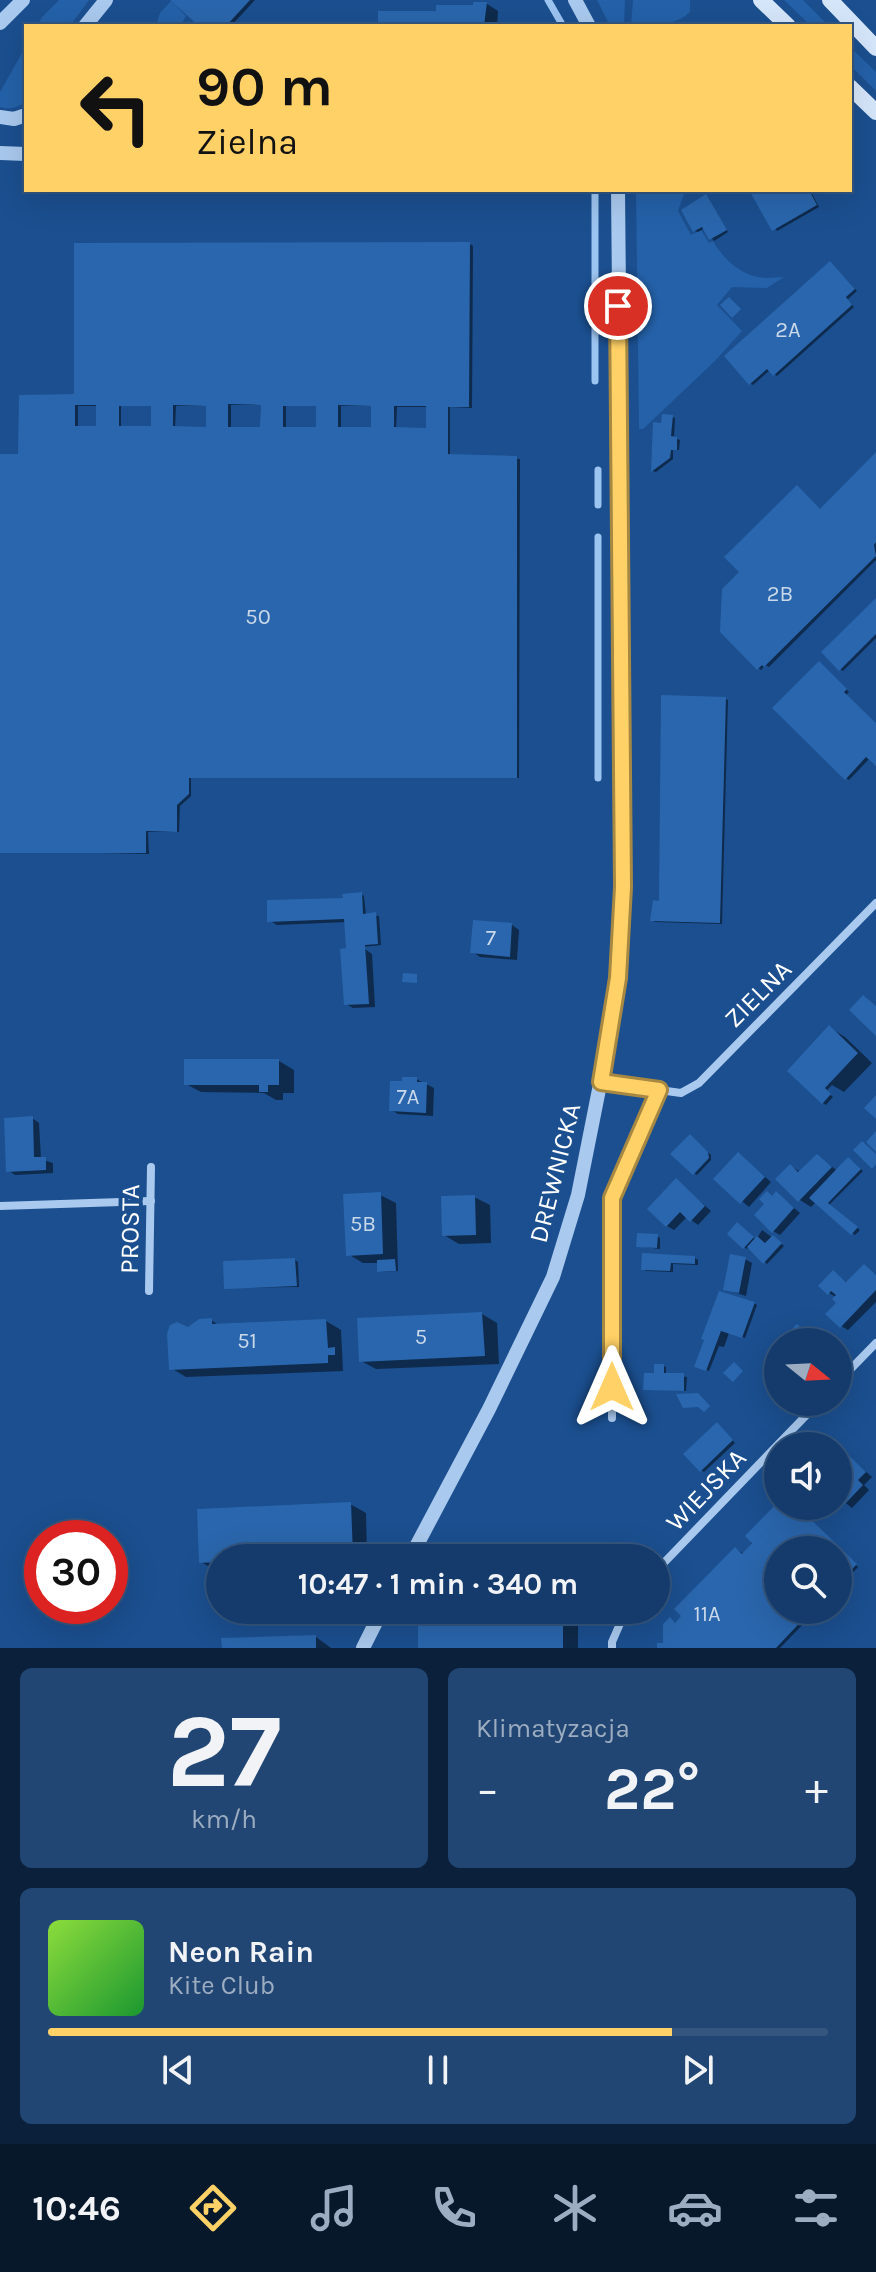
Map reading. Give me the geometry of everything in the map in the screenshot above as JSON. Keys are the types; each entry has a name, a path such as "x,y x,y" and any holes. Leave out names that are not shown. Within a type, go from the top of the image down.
{"main road":[{"path":"761,0 786,24"},
{"path":"830,0 876,48"},
{"path":"852,89 876,112"}],"street":[{"path":"0,23 23,0"},
{"path":"87,24 106,0"},
{"path":"575,0 588,24"},
{"path":"0,117 14,119 24,116"},
{"path":"0,153 24,154"},
{"name":"DREWNICKA","path":"417,1544 489,1409 553,1277 578,1195 618,978 623,887 618,192"},
{"name":"ZIELNA","path":"601,1082 681,1093 699,1083 876,903"},
{"path":"612,1418 612,1198 659,1090"},
{"name":"PROSTA","path":"149,1291 151,1167"},
{"path":"0,1206 151,1201"},
{"path":"852,1368 876,1343"},
{"name":"WIEJSKA","path":"670,1556 805,1416"},
{"path":"363,1648 375,1624"},
{"path":"612,1645 620,1624"}],"shaded area":[{"path":"59,0 89,0 71,24 38,24"},
{"path":"597,0 625,0 624,24 609,24"},
{"path":"633,0 690,0 690,12 670,23 631,24"},
{"path":"784,0 803,0 827,24 809,24"},
{"path":"171,1 186,16 181,24 157,24 160,13"},
{"path":"852,49 876,72 876,91 852,67"},
{"path":"24,50 24,102 14,108 0,107 0,92"},
{"path":"636,192 681,192 684,194 678,211 691,235 701,230 709,243 713,241 726,259 744,272 761,278 784,277 767,288 732,287 717,305 742,331 715,361 643,429 639,429"}],"building":[{"path":"170,0 250,0 228,24 197,24"},
{"path":"473,2 487,2 484,24 378,24 378,11 436,11 436,5 473,5"},
{"path":"750,192 810,192 817,205 772,231"},
{"path":"706,194 727,230 709,240 702,227 693,232 681,210"},
{"path":"470,242 469,407 448,407 448,454 517,456 517,778 189,778 189,794 177,805 177,832 146,831 146,853 0,853 0,454 18,454 19,395 74,394 74,243","holes":["228,404 261,405 260,427 228,427","75,405 96,405 96,426 75,426","173,405 206,406 206,427 173,426","338,405 371,406 371,427 338,427","119,406 151,406 151,426 119,426","283,406 316,406 316,427 283,427","394,406 426,406 426,428 394,427"]},
{"path":"830,261 855,289 846,297 852,305 773,376 767,369 749,385 724,356"},
{"path":"729,297 741,309 732,318 720,305"},
{"path":"662,414 673,415 671,436 677,437 677,450 671,450 670,458 651,472 653,422 661,423"},
{"path":"876,452 876,556 764,667 762,665 757,670 720,632 722,589 739,572 724,557 797,485 820,509"},
{"path":"876,598 876,634 839,671 821,652"},
{"path":"819,661 847,689 844,692 876,723 876,766 866,757 845,780 772,708"},
{"path":"661,695 726,697 720,923 650,921 653,900 659,901"},
{"path":"362,892 363,914 376,912 378,944 365,945 369,1004 344,1005 340,949 346,948 344,919 267,922 267,900 343,898 342,894"},
{"path":"473,920 512,923 510,957 470,953"},
{"path":"403,973 417,974 417,983 402,982"},
{"path":"863,995 876,1006 876,1036 849,1010"},
{"path":"829,1025 858,1053 825,1088 831,1094 822,1104 787,1071"},
{"path":"184,1059 279,1059 279,1085 268,1085 268,1092 259,1092 259,1085 184,1085"},
{"path":"402,1077 417,1077 417,1082 427,1082 426,1113 389,1111 390,1081 402,1081"},
{"path":"876,1095 876,1119 864,1108"},
{"path":"33,1116 34,1157 46,1157 46,1170 6,1172 4,1118"},
{"path":"876,1131 876,1152 866,1142"},
{"path":"690,1134 708,1152 709,1158 693,1175 670,1154"},
{"path":"862,1141 876,1154 876,1164 872,1169 853,1150"},
{"path":"738,1152 765,1177 740,1204 713,1179"},
{"path":"817,1154 832,1167 798,1202 775,1179 790,1164 798,1172"},
{"path":"848,1157 861,1169 828,1203 858,1227 851,1235 809,1198"},
{"path":"676,1178 705,1206 690,1222 680,1212 666,1227 647,1209"},
{"path":"767,1191 772,1196 776,1191 794,1208 772,1233 754,1215 764,1204 759,1199"},
{"path":"381,1192 383,1254 346,1256 343,1194"},
{"path":"475,1195 476,1235 442,1236 441,1196"},
{"path":"737,1222 754,1237 743,1249 727,1234"},
{"path":"637,1233 658,1234 657,1248 636,1247"},
{"path":"773,1235 782,1243 763,1264 747,1247 757,1236 765,1243"},
{"path":"642,1253 695,1256 695,1264 671,1263 670,1271 641,1270"},
{"path":"730,1254 746,1257 739,1293 723,1290"},
{"path":"295,1258 297,1286 224,1289 223,1261"},
{"path":"395,1259 396,1271 377,1272 377,1260"},
{"path":"864,1264 876,1275 876,1290 840,1328 825,1314 836,1303 832,1299 836,1295 831,1291 828,1295 818,1286 833,1270 846,1282"},
{"path":"719,1291 755,1302 742,1338 721,1331 706,1371 694,1367"},
{"path":"482,1312 485,1356 359,1362 357,1318"},
{"path":"212,1318 212,1324 326,1319 328,1348 335,1347 335,1355 328,1355 328,1363 169,1370 167,1334 170,1325 177,1322 188,1327 199,1319"},
{"path":"734,1362 743,1371 733,1382 723,1373"},
{"path":"654,1364 664,1364 664,1373 684,1373 684,1391 643,1390 644,1373 654,1373"},
{"path":"698,1393 710,1406 704,1412 698,1407 683,1408 676,1394"},
{"path":"717,1422 733,1440 700,1472 683,1454"},
{"path":"852,1459 866,1472 858,1480 863,1485 852,1497"},
{"path":"351,1502 353,1544 206,1544 206,1563 199,1563 197,1509"},
{"path":"764,1516 764,1520 811,1520 828,1536 764,1536 764,1624 799,1624 776,1648 657,1648 657,1643 663,1643 663,1624 670,1624 670,1617 675,1623 681,1616 674,1609 735,1547 742,1554 752,1543 745,1536"},
{"path":"418,1624 563,1624 563,1648 418,1648"},
{"path":"316,1635 316,1648 222,1648 221,1638"}],"waterway":[{"path":"548,0 562,24"},
{"path":"595,192 595,381"},
{"path":"598,470 598,505"},
{"path":"598,537 598,778"}],"route":[{"path":"612,1387 612,1198 659,1090 601,1082 614,1014 623,887 618,306"}]}
